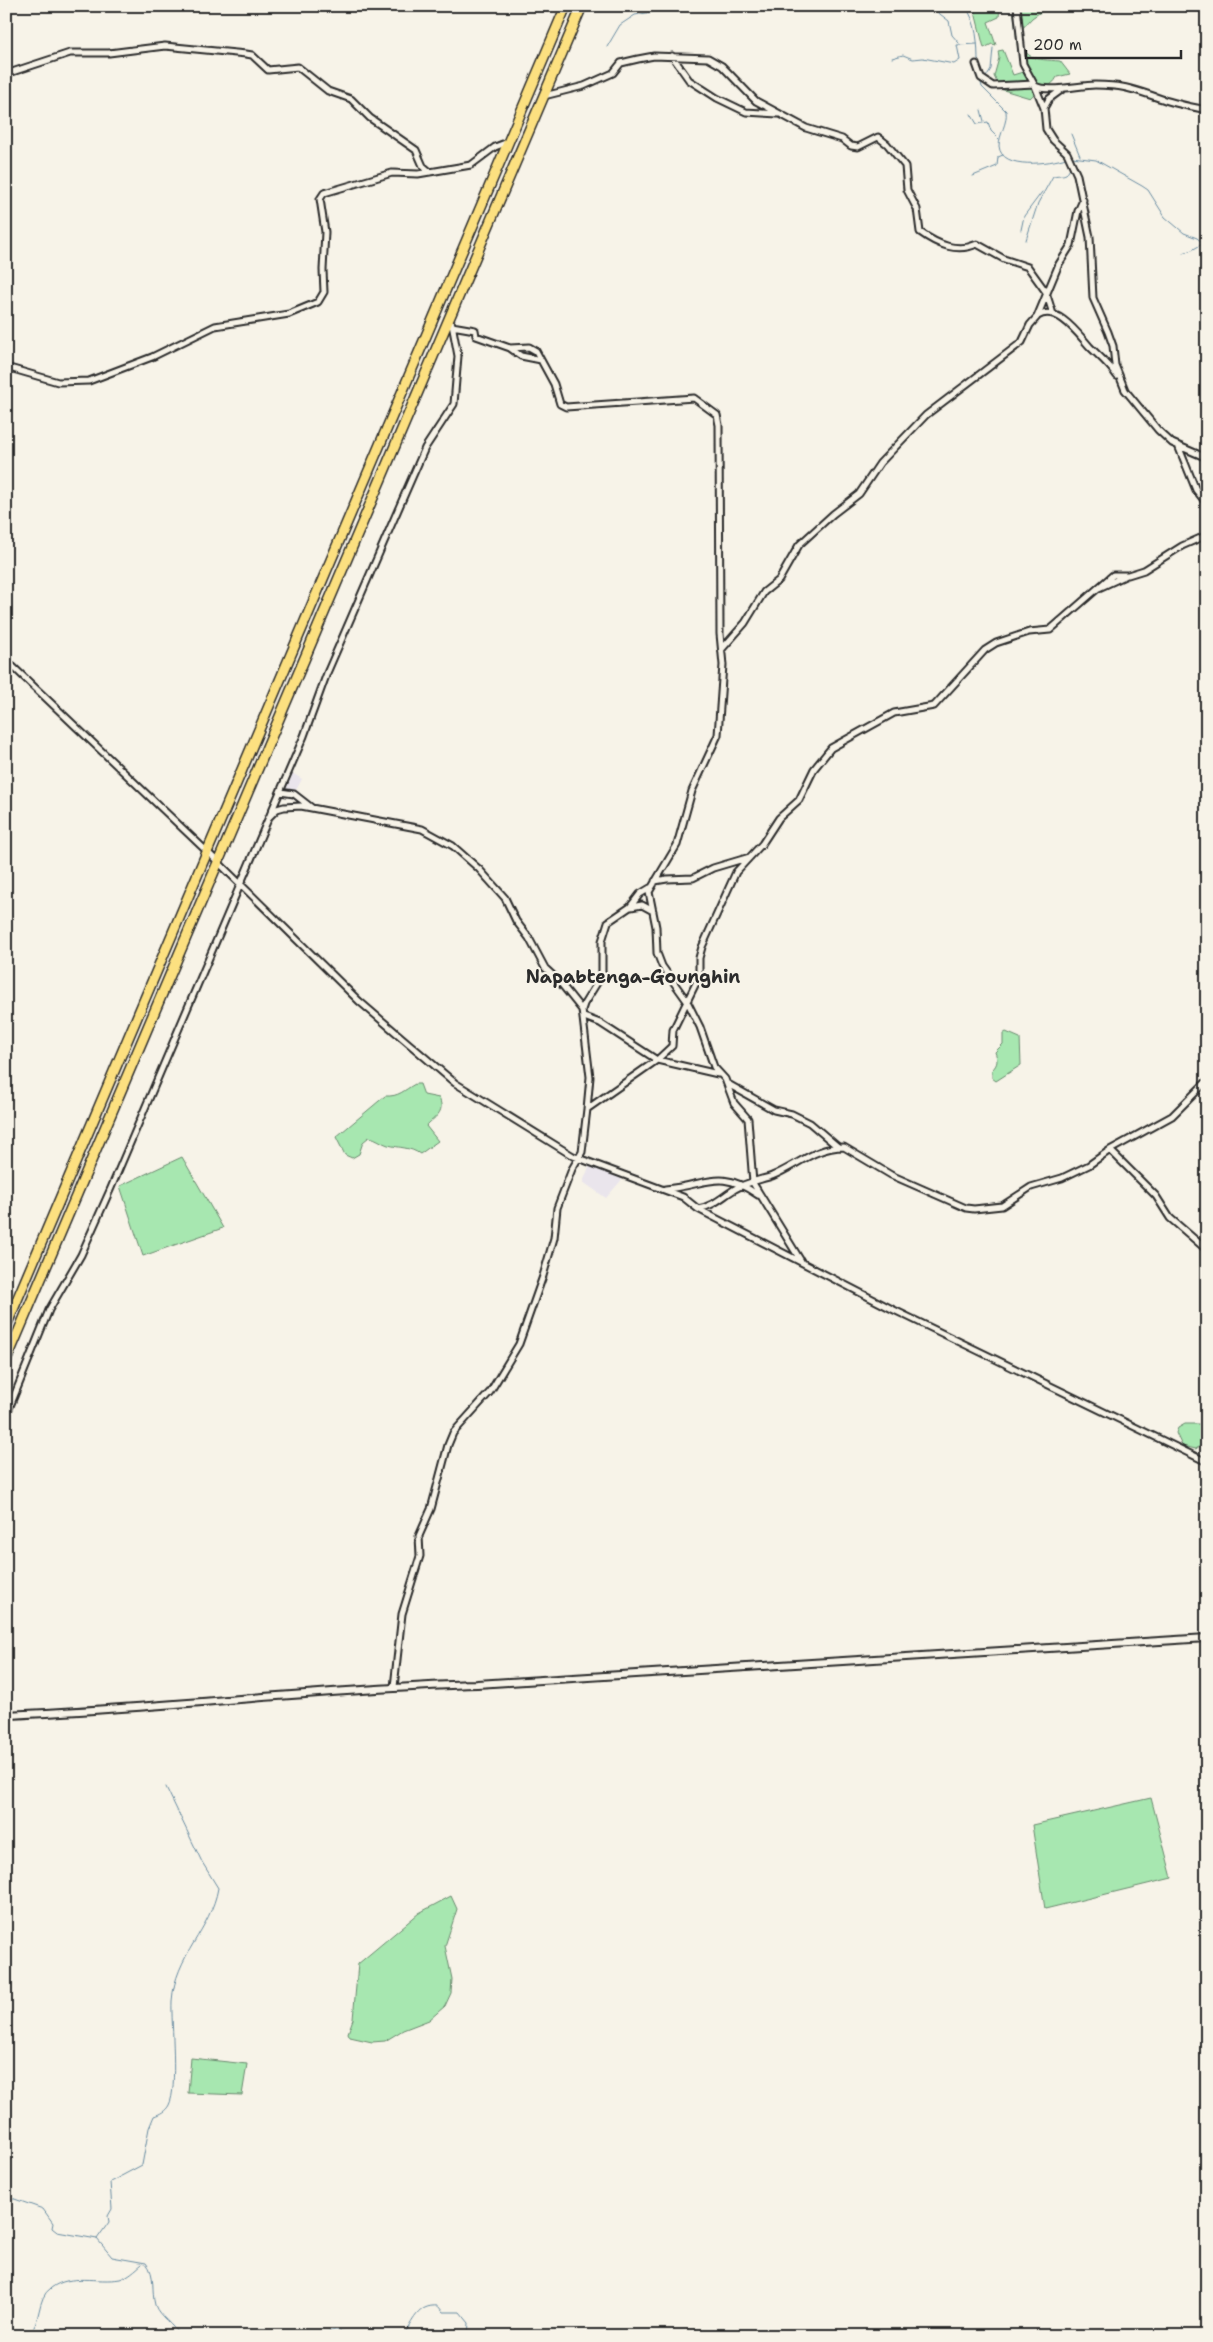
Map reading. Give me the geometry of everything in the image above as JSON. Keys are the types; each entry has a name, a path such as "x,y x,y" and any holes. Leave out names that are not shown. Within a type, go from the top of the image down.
{"highway":[{"path":"6,1326 566,6"},
{"path":"6,1361 582,6"}],"street":[{"path":"1018,6 1023,64 1044,108 1046,129 1052,140 1067,153 1072,161 1083,200 1090,237 1093,298 1113,346 1115,365 1125,390"},
{"path":"6,74 70,53 109,53 165,46 252,55 268,70 298,68 328,91 351,99 370,118 416,150 423,166 430,172"},
{"path":"544,96 584,86 613,73 621,63 654,56 708,58 716,61 748,95 806,128 842,139 851,146 858,147 878,137 887,144 905,166 907,190 917,209 920,232 933,241 947,247 967,249 977,244 1004,259 1024,265 1031,270 1046,292 1052,314"},
{"path":"672,56 689,80 717,98 746,112 781,114"},
{"path":"976,64 981,78 993,86 1034,85 1040,88 1124,86 1142,90 1163,100 1207,110"},
{"path":"1044,108 1054,94 1067,86"},
{"path":"6,367 58,382 89,381 152,357 215,326 289,314 311,305 322,299 324,292 323,270 326,232 321,195 392,173 412,174 471,166 496,147 508,142"},
{"path":"1037,317 1046,292 1072,244 1083,200"},
{"path":"722,649 748,618 764,592 779,580 800,546 833,514 859,494 880,463 926,415 955,394 961,387 1017,348 1030,325 1037,317 1046,312 1080,333 1089,346 1110,366 1125,390 1158,430 1179,448 1207,458"},
{"path":"6,1416 49,1310 81,1255 111,1188 304,736 327,673 406,489 425,448 454,404 458,356 450,316"},
{"path":"452,326 475,330 476,336 510,348 521,356 541,360"},
{"path":"510,348 529,347 536,352 554,384 560,404 566,407 694,398 717,415 719,425 722,649 718,735 692,791 678,844 655,882 650,888 640,894 630,908"},
{"path":"1179,448 1196,490 1207,504"},
{"path":"587,1110 657,1060 672,1046 673,1030 700,977 699,958 705,940 736,872 762,844 779,818 800,800 814,769 831,748 894,713 934,706 985,650 996,643 1029,632 1050,630 1113,575 1144,570 1182,546 1207,535"},
{"path":"6,660 207,851 359,1001 455,1083 533,1133 579,1158 683,1197 698,1209 801,1262 1207,1462"},
{"path":"280,792 294,794 312,808"},
{"path":"269,817 277,809 284,807 312,808 370,817 422,828 458,849 505,898 516,921 529,938 545,968 558,980 582,1010 584,1017 590,1077 582,1152 572,1169 557,1208 554,1238 519,1344 490,1392 453,1433 448,1445 431,1509 419,1536 420,1556 402,1614 394,1687"},
{"path":"655,882 693,878 713,868 750,857"},
{"path":"650,888 657,953 662,966 687,1000 700,1027 718,1074 728,1084 774,1110 792,1114 810,1123 838,1147"},
{"path":"582,1010 602,975 601,949 606,927 611,919 630,908 642,905 654,912"},
{"path":"584,1017 600,1023 657,1060 718,1074"},
{"path":"698,1209 718,1203 744,1184 774,1175 817,1151 838,1147 844,1147 891,1175 940,1198 974,1209 1002,1206 1031,1187 1062,1178 1089,1165 1110,1150 1172,1116 1207,1082"},
{"path":"728,1084 734,1103 748,1119 750,1126 748,1146 753,1181 801,1262"},
{"path":"1110,1150 1156,1196 1170,1218 1207,1250"},
{"path":"663,1189 687,1187 710,1180 727,1179 744,1184 761,1197"},
{"path":"6,1716 151,1707 394,1687 477,1684 1207,1638"}],"shaded area":[{"path":"289,771 302,779 294,794 280,792"},
{"path":"591,1162 625,1176 606,1198 583,1182"}],"green space":[{"path":"978,6 1000,6 999,17 988,22 996,45 992,44 984,48 974,8"},
{"path":"1013,6 1049,6 1032,18 1020,31 1023,48 1037,59 1060,61 1070,74 1057,77 1052,84 1030,98 1000,89 994,76 999,58 998,51 1003,50 1013,75 1026,71 1018,51"},
{"path":"1006,1032 1020,1038 1021,1065 996,1081 992,1078 992,1070 997,1062 995,1052 1003,1044 1003,1034"},
{"path":"415,1084 420,1084 424,1095 439,1098 441,1103 440,1111 426,1126 438,1141 420,1154 409,1149 388,1145 369,1137 363,1142 359,1154 352,1158 345,1155 336,1137 385,1096 398,1094"},
{"path":"182,1157 223,1228 143,1256 120,1186"},
{"path":"1185,1424 1202,1424 1207,1427 1207,1444 1202,1444 1196,1449 1182,1446 1176,1433 1178,1428"},
{"path":"1151,1798 1172,1878 1045,1909 1032,1825"},
{"path":"451,1896 457,1909 445,1946 452,1979 451,1993 445,2006 429,2020 403,2030 385,2041 372,2042 350,2037 348,2033 353,2019 358,1964 419,1913"},
{"path":"191,2058 247,2064 242,2095 188,2093"}],"waterway":[{"path":"607,47 620,25 635,15 685,6"},
{"path":"965,6 974,26 978,63"},
{"path":"936,11 949,21 952,35 959,43"},
{"path":"892,58 903,55 913,59 923,58 954,64 960,60 957,45 977,44"},
{"path":"986,77 991,69 993,48"},
{"path":"980,79 982,87 1006,111 1006,120 999,142 1002,154 1008,159 1028,163 1049,162 1066,158"},
{"path":"981,110 984,121"},
{"path":"971,114 977,124 988,122 991,131 999,139"},
{"path":"1071,134 1080,156"},
{"path":"973,176 997,166 998,157 1003,155"},
{"path":"1072,157 1096,160 1142,186 1148,190 1165,217 1184,233 1197,238 1207,246"},
{"path":"1026,240 1038,203 1053,176 1066,174 1070,166"},
{"path":"1021,230 1024,216 1042,192"},
{"path":"1183,253 1204,243"},
{"path":"97,2239 109,2222 108,2216 112,2209 110,2182 142,2165 149,2128 154,2116 166,2109 172,2097 174,2055 172,2001 175,1985 179,1970 208,1917 218,1888 202,1862 166,1787"},
{"path":"6,2196 43,2209 53,2223 52,2228 57,2232 97,2239 112,2257 146,2263 151,2273 155,2305 179,2336"},
{"path":"28,2336 35,2324 43,2298 51,2288 67,2281 120,2279 129,2275 142,2264"},
{"path":"403,2336 416,2315 431,2306 438,2306 443,2312 460,2312 469,2323 468,2336"},
{"path":"305,2336 336,2330 356,2336"}],"district":[{"name":"Napabtenga-Gounghin","path":"633,977"}]}
